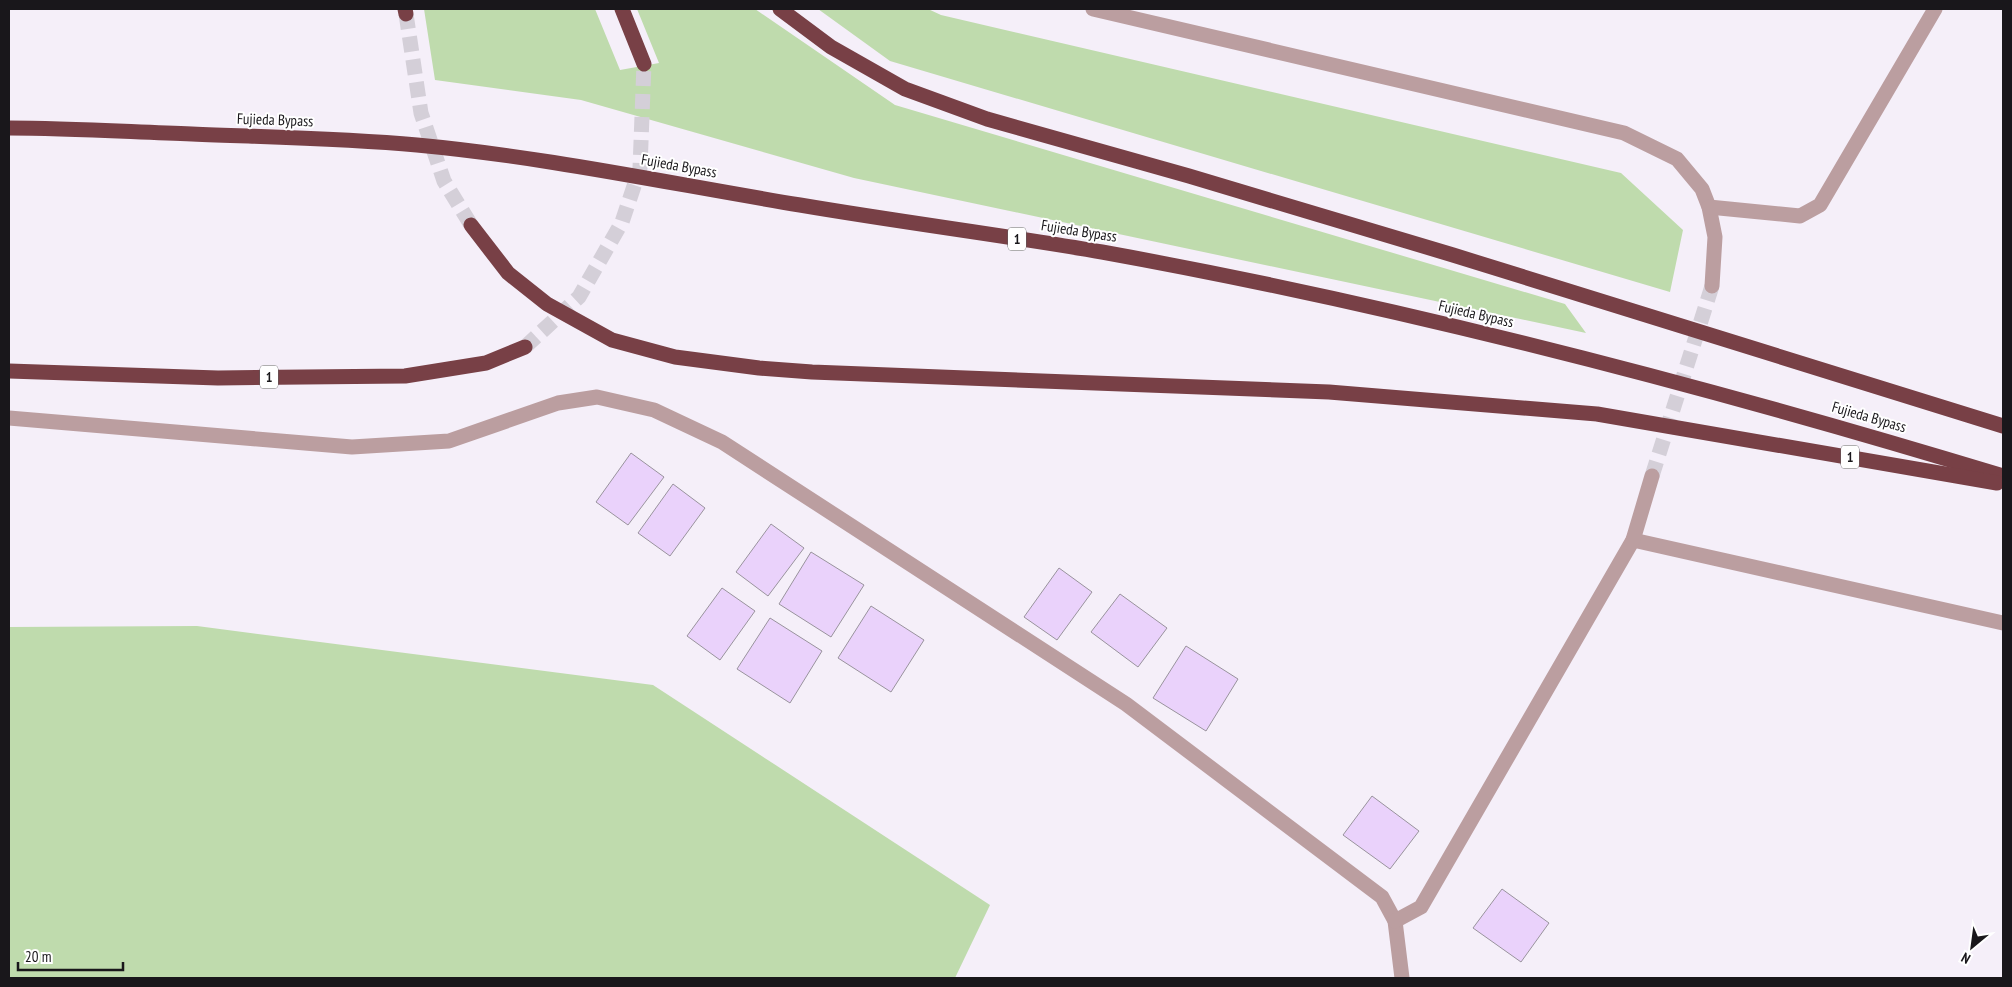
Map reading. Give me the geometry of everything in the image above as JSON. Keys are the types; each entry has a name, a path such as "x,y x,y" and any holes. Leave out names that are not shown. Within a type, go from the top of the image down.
{"highway":[{"path":"622,9 644,64"},
{"path":"780,9 831,47 905,88 987,119 1443,252 2003,426"},
{"name":"Fujieda Bypass","path":"9,128 294,138 416,145 542,160 798,205 1102,252 1304,293 1552,350 1705,389 2003,476"},
{"name":"1","path":"471,225 508,273 547,304 612,340 675,357 812,372 1329,392 1597,414 2003,484"},
{"name":"1","path":"9,371 218,378 405,376 486,363 525,347"}],"street":[{"path":"1093,9 1624,133 1677,159 1702,189 1709,207 1714,237 1712,286"},
{"path":"1709,207 1800,216 1820,205 1935,9"},
{"path":"9,418 352,447 449,441 558,404 598,397 654,410 722,442 1126,704 1382,897 1396,921 1402,978"},
{"path":"1396,921 1420,907 1633,540 1652,476"},
{"path":"1633,540 2003,623"}],"green space":[{"path":"424,9 595,9 620,70 659,63 637,9 755,9 895,105 1565,304 1586,333 854,178 581,100 435,80"},
{"path":"818,9 928,9 941,15 1621,173 1683,230 1670,292 890,61"},
{"path":"197,626 653,685 990,905 955,978 9,978 9,627"}],"building":[{"path":"631,453 664,477 628,525 596,502"},
{"path":"673,484 705,508 670,556 638,533"},
{"path":"771,524 804,548 768,596 736,572"},
{"path":"811,552 864,585 831,637 779,604"},
{"path":"1059,568 1092,592 1057,640 1024,617"},
{"path":"722,588 755,611 720,660 687,636"},
{"path":"1120,594 1167,628 1138,667 1091,632"},
{"path":"871,606 924,640 891,692 838,658"},
{"path":"770,618 822,651 790,703 737,669"},
{"path":"1186,646 1238,679 1206,731 1153,698"},
{"path":"1372,796 1419,831 1390,869 1343,835"},
{"path":"1502,889 1549,923 1521,962 1473,928"}],"tunnel":[{"path":"406,14 421,113 444,181 471,225"},
{"path":"525,347 579,297 622,222 640,168 644,64"},
{"path":"1652,476 1712,286"}]}
